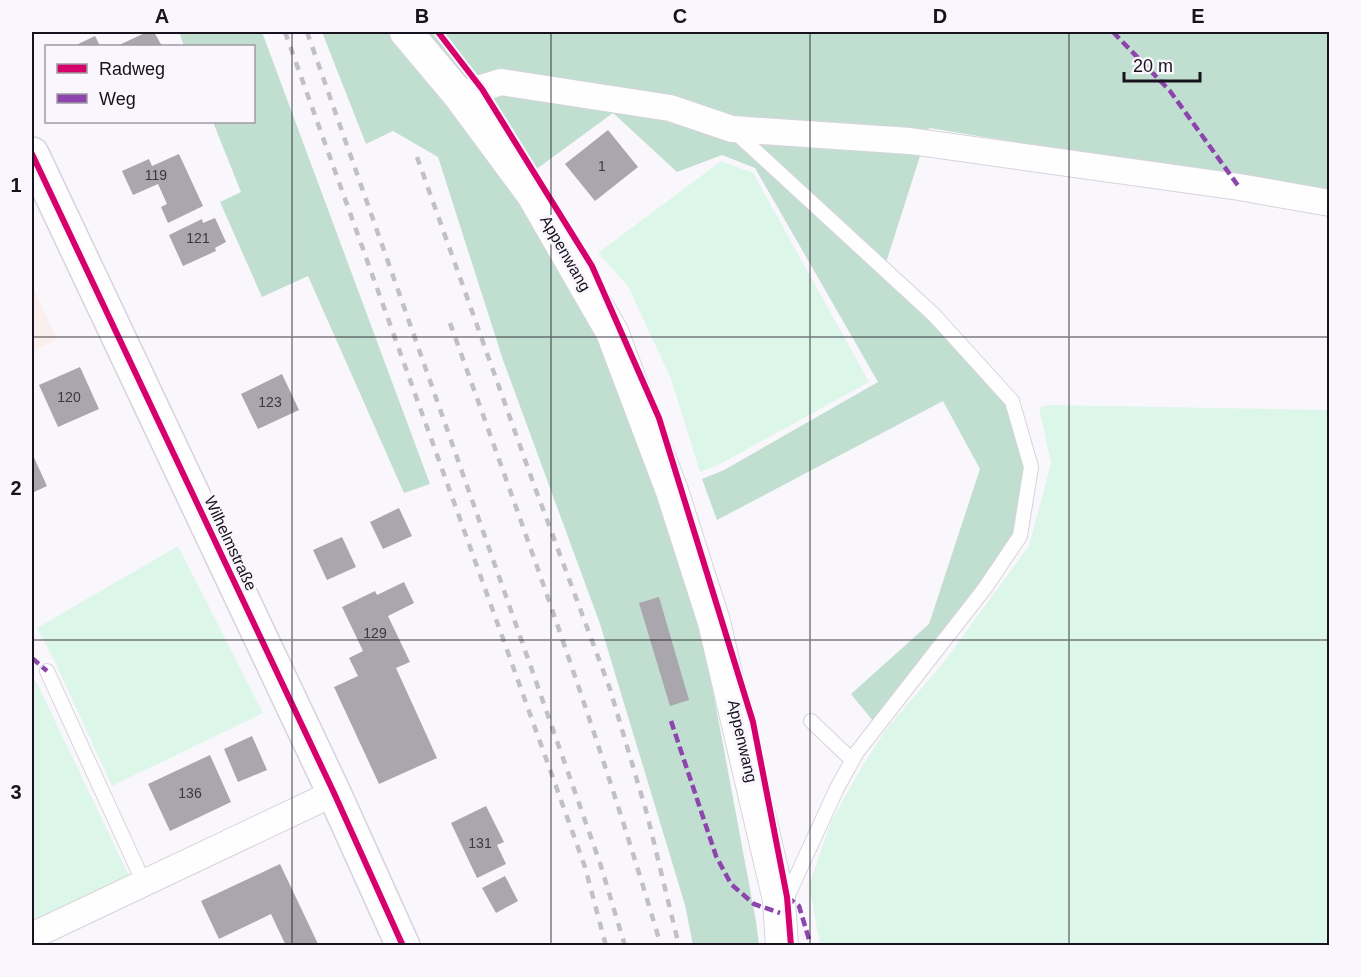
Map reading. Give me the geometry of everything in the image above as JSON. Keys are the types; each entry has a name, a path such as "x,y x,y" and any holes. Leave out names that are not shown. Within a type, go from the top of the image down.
{"main road":[{"name":"Wilhelmstraße","path":"32,154 334,793 403,945"}],"street":[{"name":"Appenwang","path":"406,32 459,96 533,195 612,332 672,491 714,622 779,900 782,945"},
{"path":"459,96 501,82 670,108 732,129 910,141 1239,187 1329,203"},
{"path":"32,936 334,793"}],"lane":[{"path":"732,129 934,315 1012,401 1031,467 1020,536 985,588 856,752 787,897 779,900"},
{"path":"47,671 144,883"},
{"path":"811,721 852,760"}],"shaded area":[{"path":"32,285 57,339 32,352"}],"green space":[{"path":"179,32 262,32 430,484 404,493 308,276 262,297 220,202 241,192 213,123 255,123 255,45 184,45"},
{"path":"322,32 394,32 521,197 604,342 665,507 702,632 759,945 693,945 685,905 600,624 503,360 438,157 393,131 366,144"},
{"path":"416,32 1329,32 1329,193 929,128 884,269 1012,401 1031,467 1020,536 877,726 851,694 929,624 980,469 943,401 717,520 702,479 724,470 878,382 755,168 722,155 677,172 613,113 531,173"},
{"path":"721,161 753,173 869,382 720,464 700,472 671,379 628,286 598,253"},
{"path":"1048,405 1329,410 1329,945 820,945 809,885 831,822 861,768 887,728 940,667 1029,546 1051,463 1039,408"},
{"path":"178,546 263,713 112,786 37,628"},
{"path":"32,677 37,683 130,878 32,924"}],"building":[{"path":"147,32 154,32 161,45 119,45"},
{"path":"95,36 100,45 76,45"},
{"path":"608,130 638,167 595,201 565,164"},
{"path":"179,154 203,206 168,223 161,207 167,204 158,184 133,195 122,171 149,159 152,166"},
{"path":"215,218 226,242 215,248 216,251 183,266 169,235 202,219 203,223"},
{"path":"80,367 99,409 58,427 39,385"},
{"path":"282,374 299,410 258,429 241,394"},
{"path":"32,453 47,486 32,493"},
{"path":"399,508 412,536 383,549 370,522"},
{"path":"342,537 356,567 327,580 313,550"},
{"path":"404,582 414,603 388,616 410,662 396,668 437,758 379,784 334,687 358,676 349,658 363,651 342,607 375,591 377,595"},
{"path":"659,597 689,700 670,706 639,603"},
{"path":"252,736 267,770 238,782 224,749"},
{"path":"210,755 231,802 170,831 148,784"},
{"path":"486,806 504,842 497,845 506,864 477,878 451,823"},
{"path":"280,864 319,946 286,946 271,914 219,939 201,901"},
{"path":"505,876 518,901 496,913 482,888"}],"railway":[{"path":"285,32 585,867 606,946"},
{"path":"307,32 600,863 625,946"},
{"path":"417,157 534,485 610,689 647,814 679,946"},
{"path":"450,323 587,710 661,946"}],"marked path":[{"path":"1113,32 1170,91 1239,187"},
{"path":"32,658 47,671"},
{"path":"671,721 716,856 731,884 754,904 780,913"},
{"path":"787,897 799,906 811,946"}],"cycle path":[{"path":"438,32 482,89 592,266 659,418 753,722 787,897 791,946"},
{"path":"32,154 334,793 403,946"}]}
